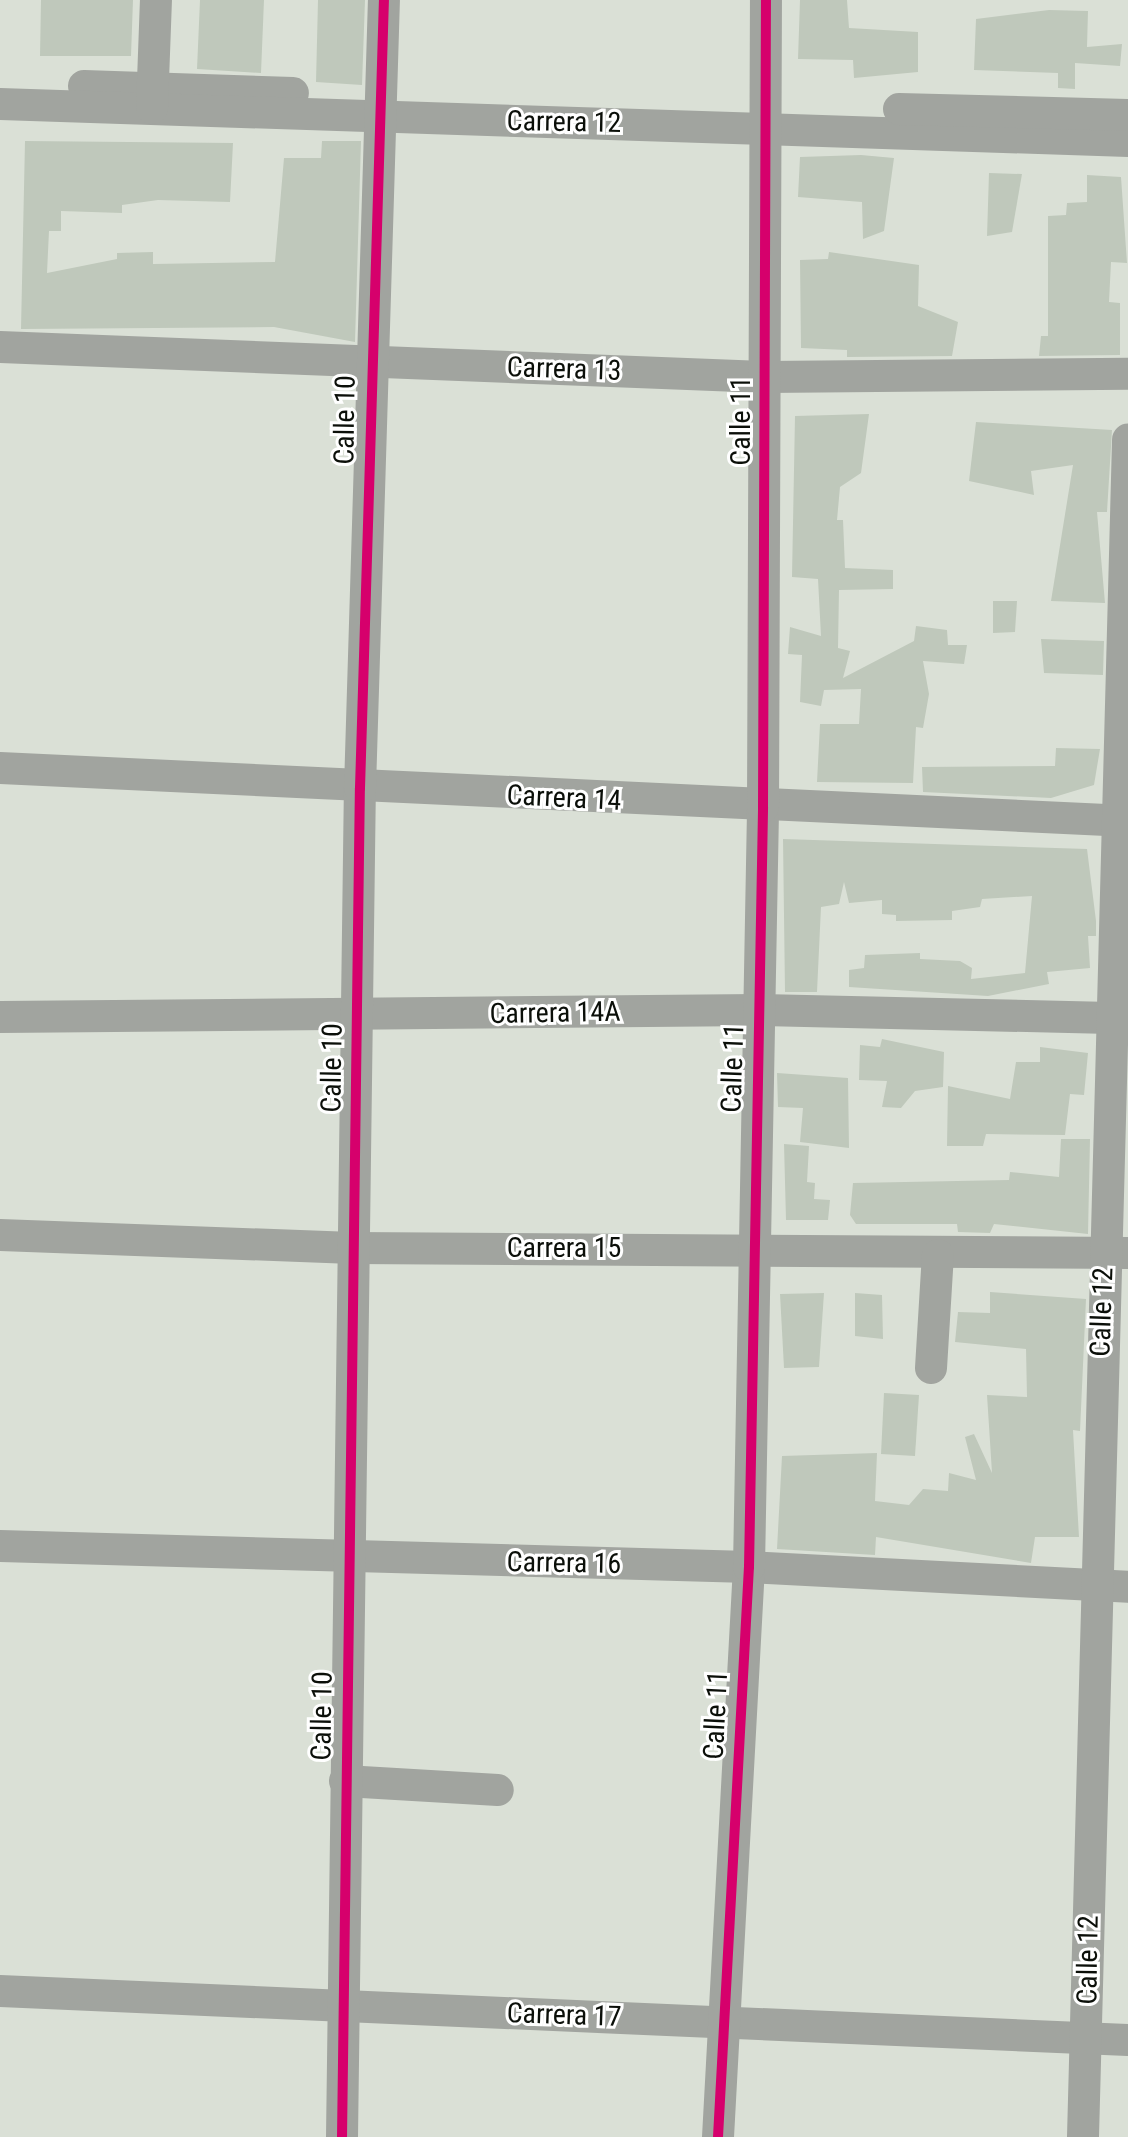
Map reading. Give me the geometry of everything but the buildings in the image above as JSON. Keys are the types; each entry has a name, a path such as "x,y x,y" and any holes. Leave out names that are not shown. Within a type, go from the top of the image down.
{"street":[{"path":"152,100 156,0"},
{"name":"Calle 10","path":"342,2137 348,2006 345,1781 360,788 370,362 384,0"},
{"name":"Calle 11","path":"718,2137 721,2022 749,1567 750,1248 763,807 766,0"},
{"name":"Carrera 12","path":"0,83 152,100"},
{"name":"Carrera 12","path":"0,104 152,100 378,108 764,115 1128,115"},
{"name":"Carrera 12","path":"764,115 1128,141"},
{"name":"Carrera 13","path":"0,347 765,377 1128,374"},
{"name":"Calle 12","path":"1083,2137 1094,1585 1116,1252 1111,1018 1122,821 1128,440"},
{"name":"Carrera 14","path":"0,768 360,788 1122,821"},
{"name":"Carrera 14A","path":"0,1017 759,1010 1111,1018"},
{"name":"Carrera 15","path":"0,1235 353,1248 750,1248 938,1255 1116,1252"},
{"path":"931,1368 938,1255"},
{"name":"Carrera 16","path":"0,1546 749,1567 1128,1587"},
{"path":"345,1781 498,1790"},
{"name":"Carrera 17","path":"0,1991 1128,2040"}],"cycle path":[{"path":"342,2137 360,788 384,0"},
{"path":"718,2137 749,1567 763,807 766,0"}]}
